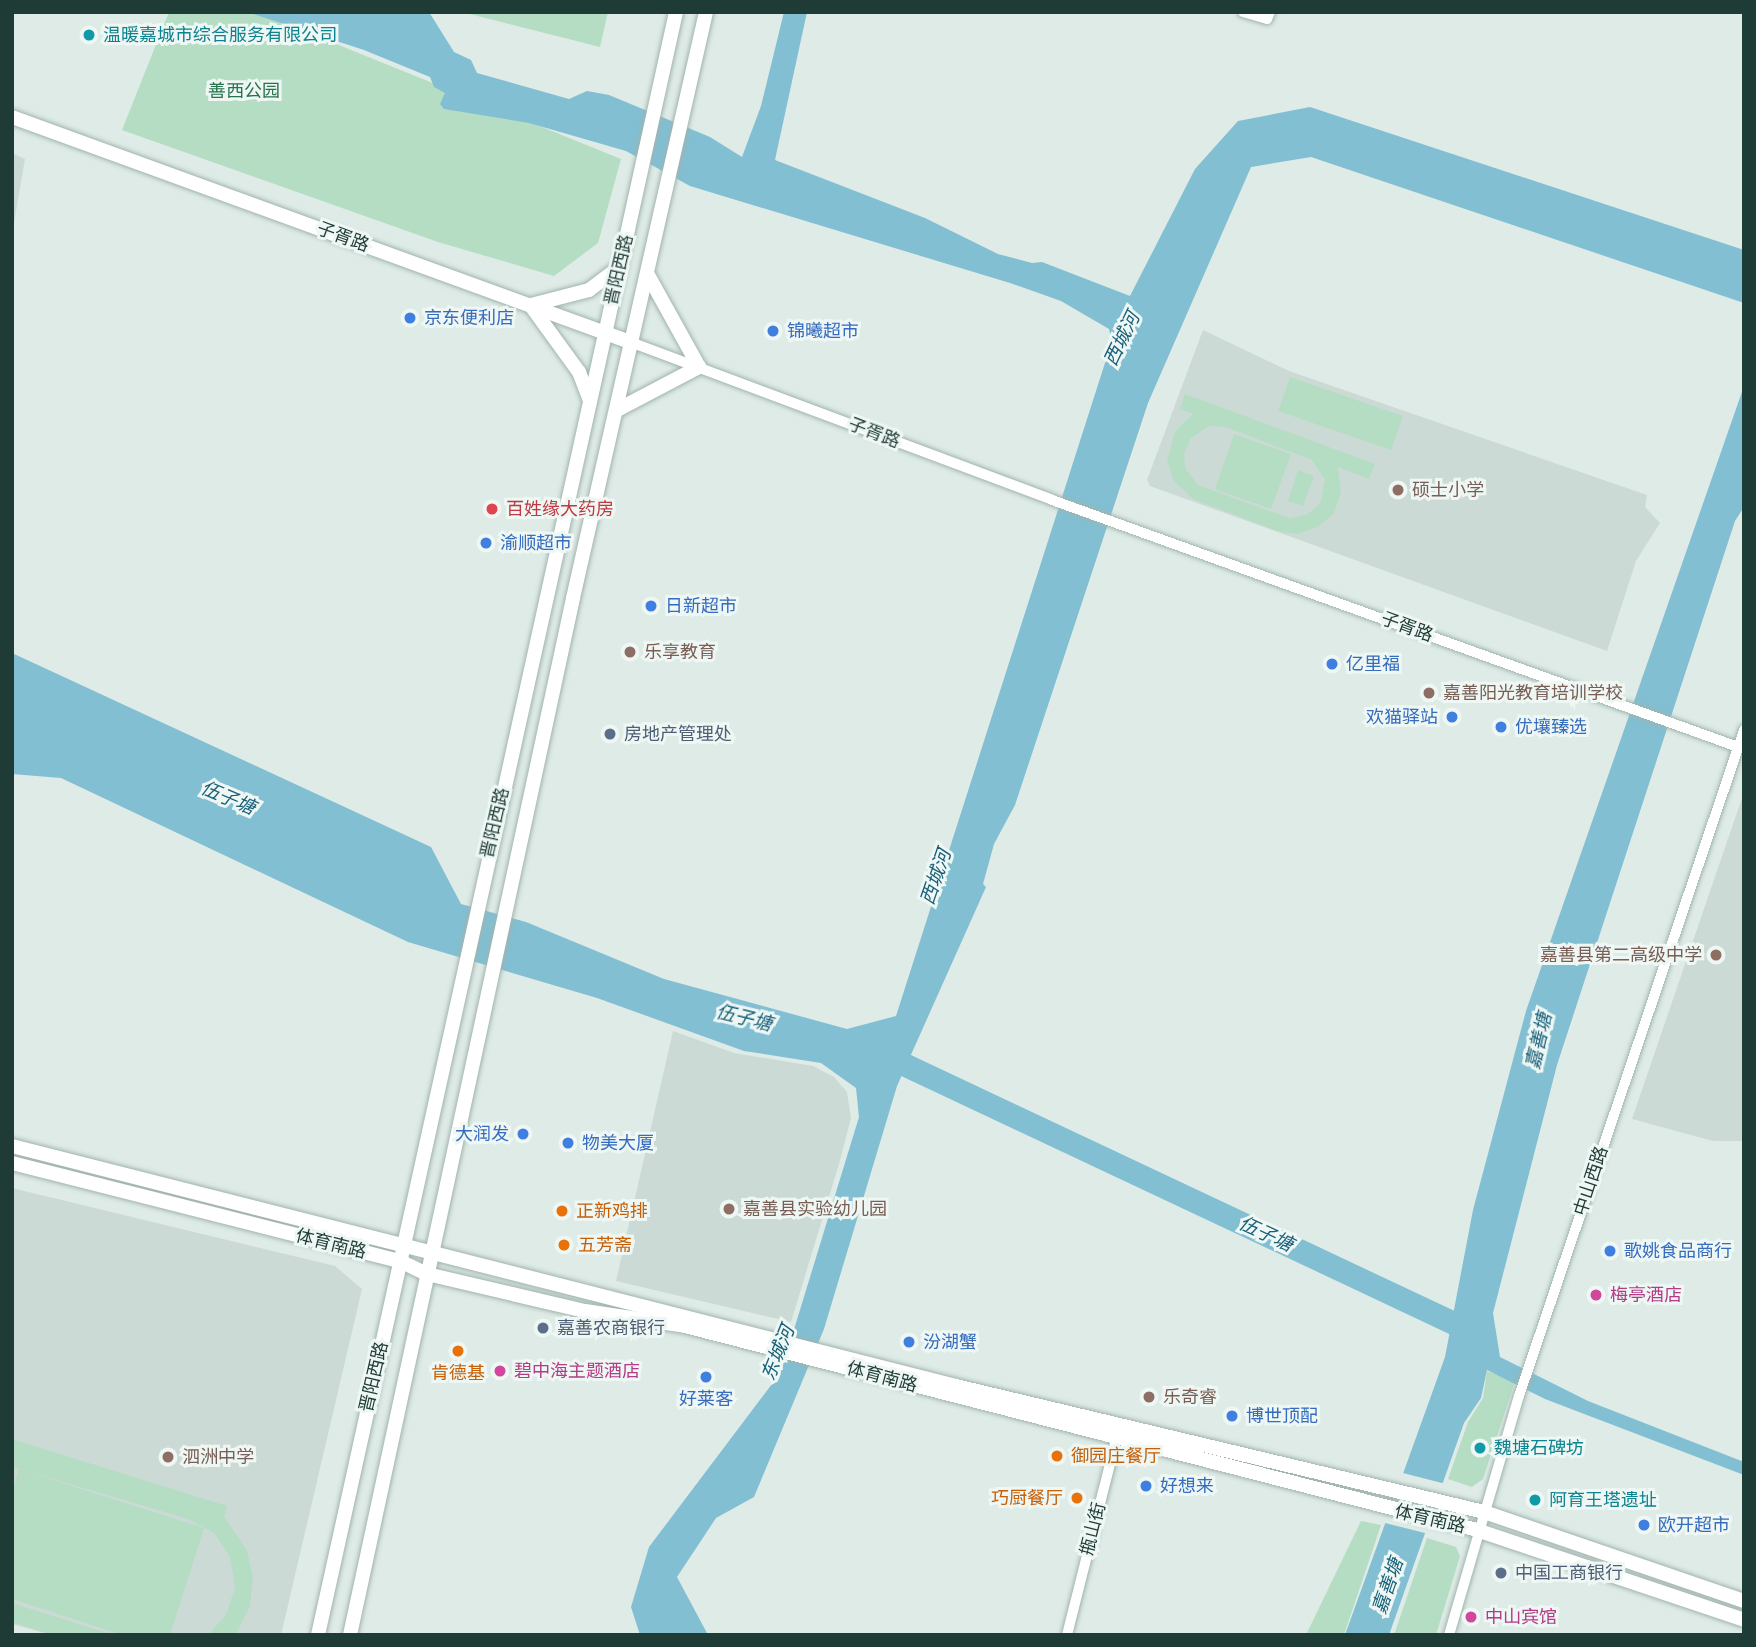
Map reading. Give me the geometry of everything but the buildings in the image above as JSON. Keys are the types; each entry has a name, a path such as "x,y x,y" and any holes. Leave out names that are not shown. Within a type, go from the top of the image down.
{"main road":[{"name":"晋阳西路","path":"318,1635 676,12"},
{"name":"晋阳西路","path":"350,1635 516,866 706,12"},
{"name":"子胥路","path":"12,117 633,342"},
{"path":"590,400 579,372 530,305 589,290 620,267"},
{"path":"617,410 699,368 648,275"},
{"name":"体育南路","path":"12,1146 404,1242 432,1253 846,1361 1116,1440 1478,1530 1744,1620"},
{"name":"体育南路","path":"12,1163 400,1261 428,1273 585,1311 748,1336"},
{"name":"体育南路","path":"846,1361 1121,1422 1483,1512 1744,1601"}],"street":[{"path":"1243,12 1267,19 1270,12"},
{"name":"子胥路","path":"633,342 1052,500 1738,747"},
{"name":"中山西路","path":"1449,1635 1519,1396 1744,730"},
{"name":"甁山街","path":"1066,1635 1121,1422"}],"shaded area":[{"path":"12,153 25,159 12,234"},
{"name":"硕士小学","path":"1203,330 1289,371 1647,495 1645,507 1660,523 1636,561 1607,651 1150,486 1147,480"},
{"name":"嘉善县第二高级中学","path":"1744,792 1744,1141 1713,1141 1632,1119"},
{"name":"嘉善县实验幼儿园","path":"673,1031 734,1053 813,1066 834,1077 847,1092 851,1118 791,1322 616,1281"},
{"name":"泗洲中学","path":"12,1188 335,1266 362,1289 281,1635 51,1635 12,1624"}],"green space":[{"name":"善西公园","path":"169,12 257,12 621,159 598,243 554,276 438,242 122,130"},
{"path":"462,12 608,12 600,47"},
{"path":"1290,377 1403,416 1391,450 1278,411"},
{"path":"1185,394 1375,464 1369,479 1338,467 1341,493 1334,513 1318,527 1298,534 1277,531 1193,499 1174,481 1167,461 1175,431 1193,414 1180,409","holes":["1209,426 1226,427 1312,460 1325,480 1320,504 1306,515 1289,518 1198,485 1185,468 1184,454 1191,438"]},
{"path":"1234,434 1291,454 1271,509 1215,489"},
{"path":"1298,470 1314,476 1303,506 1288,501"},
{"path":"1487,1371 1515,1381 1483,1479 1472,1487 1448,1479 1468,1422 1483,1398"},
{"path":"12,1439 227,1506 224,1517 247,1550 253,1578 250,1606 235,1635 208,1635 226,1615 235,1587 230,1557 214,1533 188,1519 12,1467"},
{"path":"19,1469 204,1528 170,1635 122,1635 12,1599 12,1491"},
{"path":"1361,1521 1381,1525 1344,1635 1306,1635"},
{"path":"1427,1538 1456,1547 1460,1556 1436,1635 1394,1635"},
{"path":"12,1603 114,1635 53,1635 12,1622"}],"water":[{"name":"西城河","path":"247,12 429,12 454,52 471,60 477,73 569,99 587,91 609,95 710,137 742,157 761,106 784,12 807,12 775,160 925,218 998,254 1032,263 1042,262 1130,296 1195,169 1238,121 1310,107 1744,250 1744,303 1311,157 1251,167 1148,403 1015,805 994,844 983,884 986,887 897,1086 824,1329 754,1497 716,1518 677,1577 708,1635 640,1635 631,1607 649,1547 781,1372 859,1117 856,1088 821,1063 744,1051 597,998 408,942 61,778 12,774 12,653 431,847 461,904 526,922 664,979 847,1029 896,1016 1112,341 1109,329 1061,301 1010,283 690,186 626,151 529,123 444,109 440,104 445,93 434,87 430,77 364,50"},
{"name":"嘉善塘","path":"1744,386 1744,507 1735,521 1557,1065 1493,1313 1500,1357 1588,1401 1744,1462 1744,1475 1545,1399 1487,1370 1481,1398 1464,1423 1389,1635 1345,1635 1445,1357 1473,1210 1526,1011"}],"pier":[{"path":"1399,1472 1446,1484 1429,1534 1381,1522"}],"waterway":[{"name":"伍子塘","path":"878,1052 1477,1334"}],"place":[{"name":"温暖嘉城市综合服务有限公司","path":"89,35"},
{"name":"京东便利店","path":"410,318"},
{"name":"锦曦超市","path":"773,331"},
{"name":"硕士小学","path":"1398,490"},
{"name":"百姓缘大药房","path":"492,509"},
{"name":"渝顺超市","path":"486,543"},
{"name":"日新超市","path":"651,606"},
{"name":"乐享教育","path":"630,652"},
{"name":"亿里福","path":"1332,664"},
{"name":"嘉善阳光教育培训学校","path":"1429,693"},
{"name":"欢猫驿站","path":"1452,717"},
{"name":"优壤臻选","path":"1501,727"},
{"name":"房地产管理处","path":"610,734"},
{"name":"嘉善县第二高级中学","path":"1716,955"},
{"name":"大润发","path":"523,1134"},
{"name":"物美大厦","path":"568,1143"},
{"name":"嘉善县实验幼儿园","path":"729,1209"},
{"name":"正新鸡排","path":"562,1211"},
{"name":"五芳斋","path":"564,1245"},
{"name":"歌姚食品商行","path":"1610,1251"},
{"name":"梅亭酒店","path":"1596,1295"},
{"name":"嘉善农商银行","path":"543,1328"},
{"name":"汾湖蟹","path":"909,1342"},
{"name":"肯德基","path":"458,1351"},
{"name":"碧中海主题酒店","path":"500,1371"},
{"name":"好莱客","path":"706,1377"},
{"name":"乐奇睿","path":"1149,1397"},
{"name":"博世顶配","path":"1232,1416"},
{"name":"魏塘石碑坊","path":"1480,1448"},
{"name":"御园庄餐厅","path":"1057,1456"},
{"name":"泗洲中学","path":"168,1457"},
{"name":"好想来","path":"1146,1486"},
{"name":"巧厨餐厅","path":"1077,1498"},
{"name":"阿育王塔遗址","path":"1535,1500"},
{"name":"欧开超市","path":"1644,1525"},
{"name":"中国工商银行","path":"1501,1573"},
{"name":"中山宾馆","path":"1471,1617"}],"water label":[{"name":"东城河","path":"778,1353"}]}
